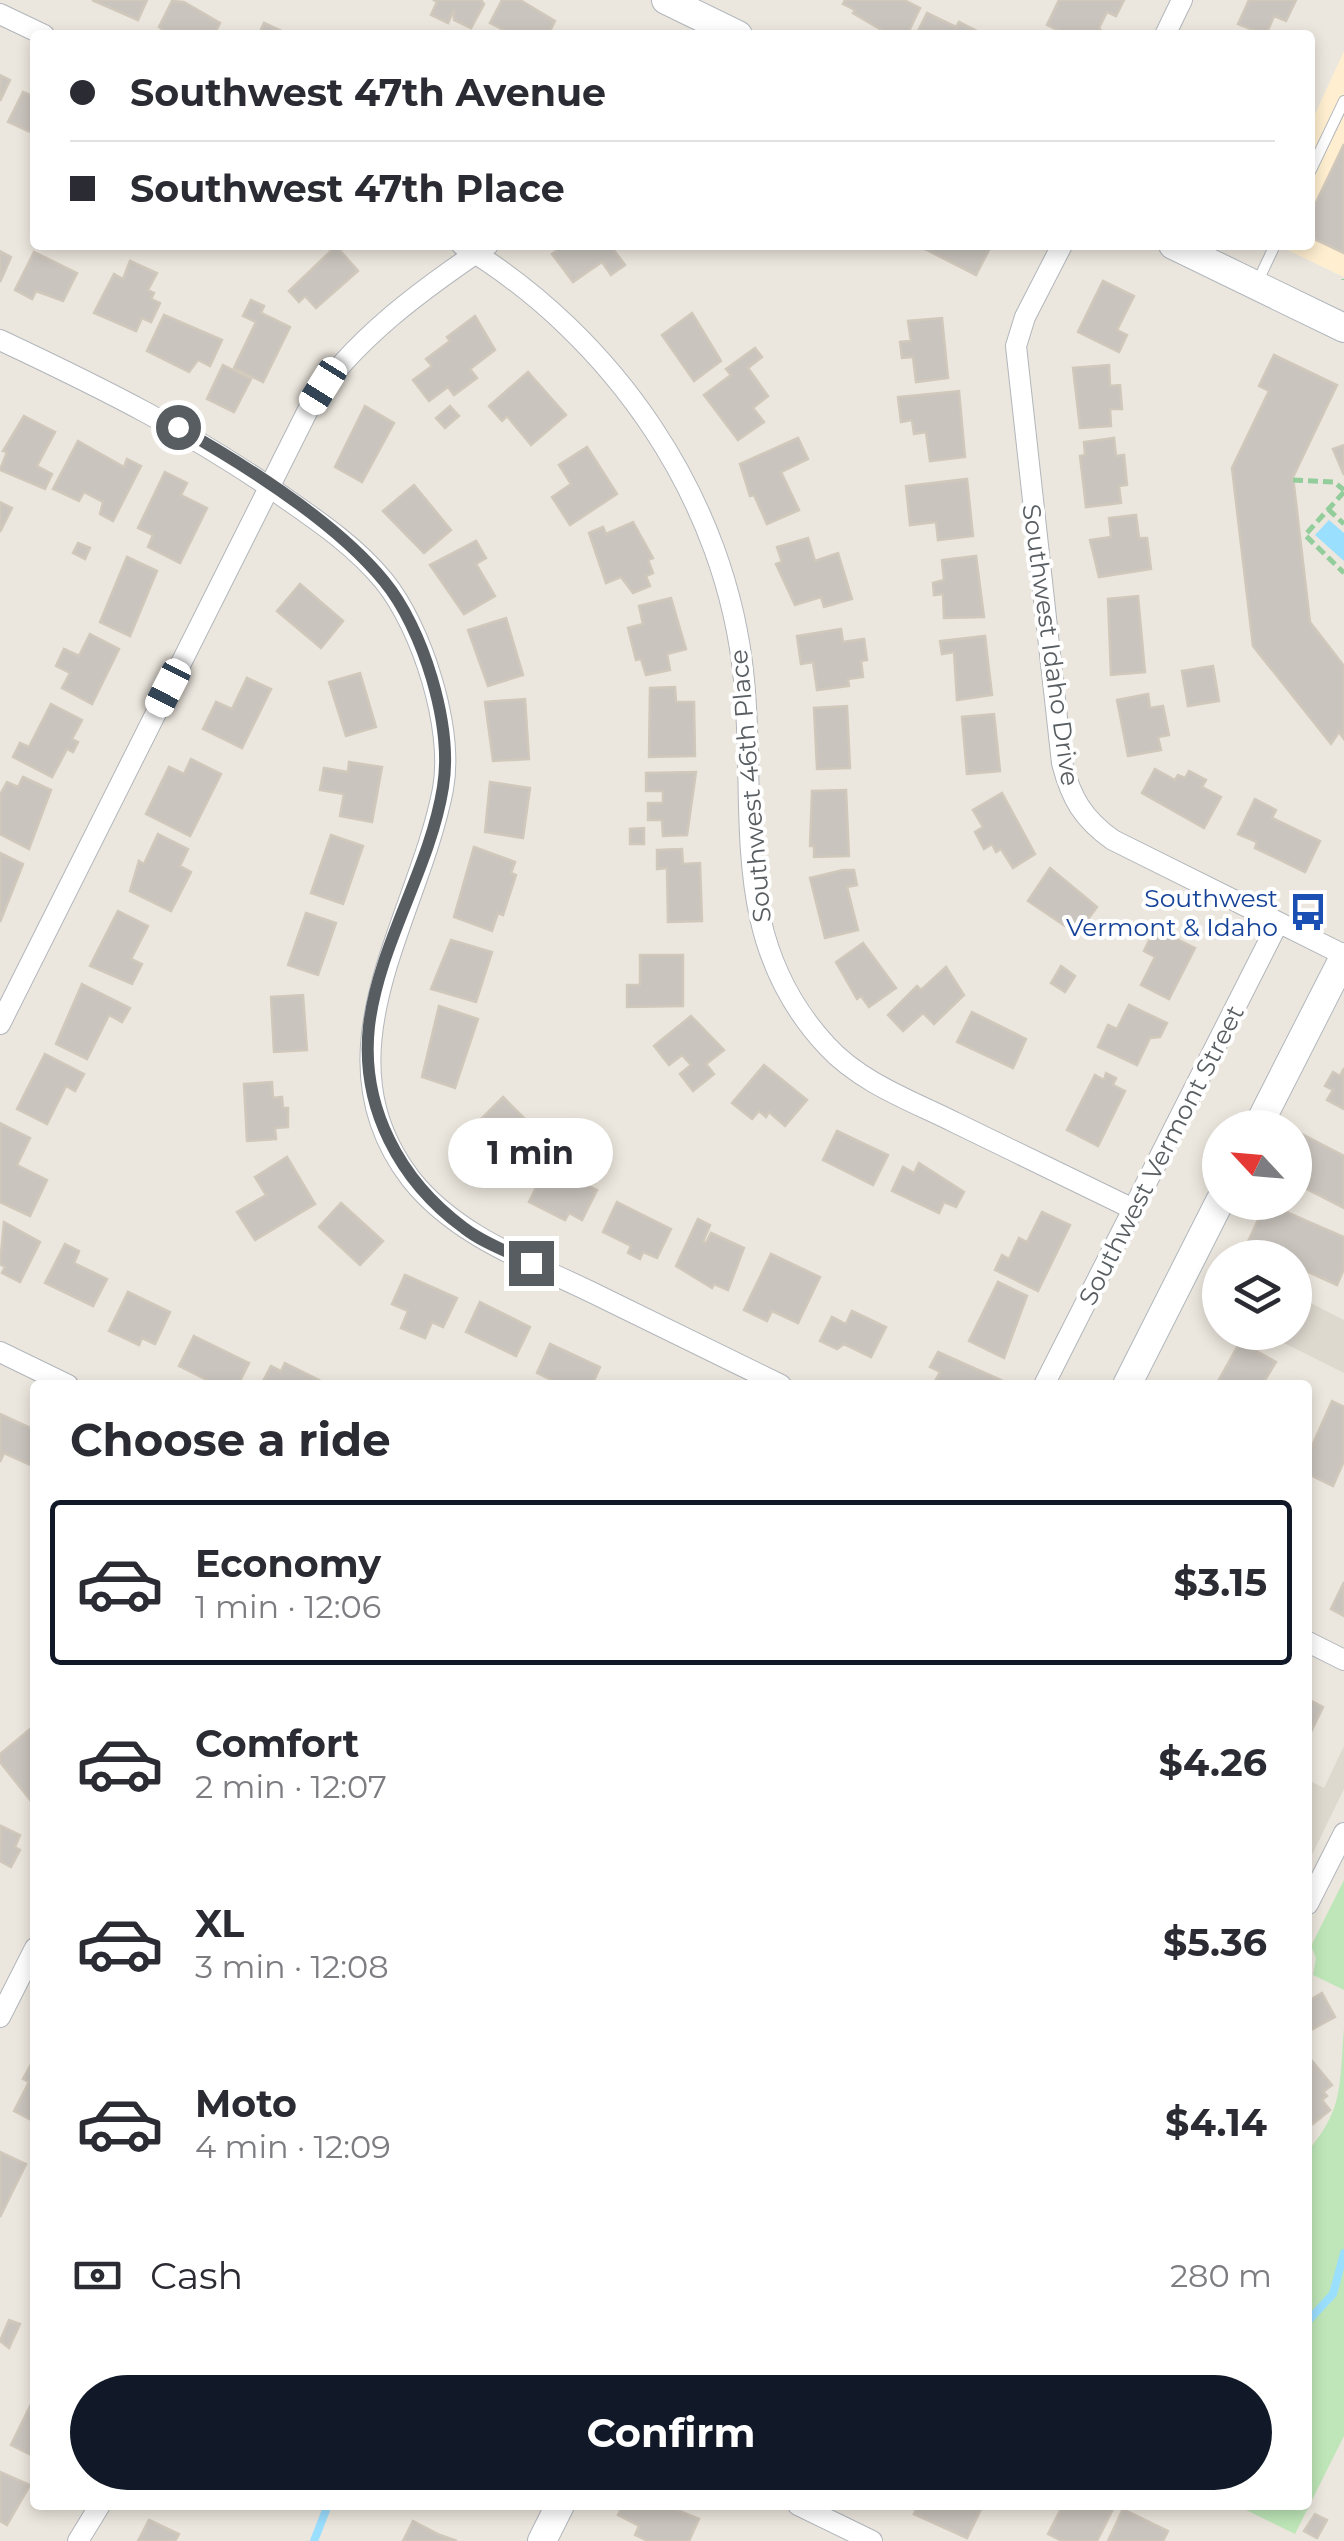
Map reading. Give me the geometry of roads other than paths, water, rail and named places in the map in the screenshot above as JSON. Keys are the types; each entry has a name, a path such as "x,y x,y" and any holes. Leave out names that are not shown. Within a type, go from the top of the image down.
{"main road":[{"path":"666,0 697,26"},
{"path":"1183,250 1344,328"},
{"path":"1266,1110 1344,956"},
{"path":"1130,1380 1210,1220"},
{"path":"542,2541 558,2510"}],"street":[{"path":"1167,30 1182,0"},
{"path":"0,14 34,30"},
{"path":"0,1024 310,406 366,340 473,250"},
{"name":"Southwest 46th Place","path":"477,250 601,356 640,408 683,479 735,616 744,679 756,916 777,978 796,1008 829,1048 870,1081 1133,1209"},
{"name":"Southwest Idaho Drive","path":"1059,250 1025,317 1016,346 1068,786 1084,816 1113,840 1344,956"},
{"path":"0,340 122,396 206,443 270,487 344,540 385,582 415,632 440,724 444,784 427,850 369,1026 376,1106 393,1152 413,1181 465,1229 771,1380"},
{"name":"Southwest Vermont Street","path":"1047,1380 1277,925"},
{"path":"0,1352 58,1380"},
{"path":"1312,1644 1344,1660"},
{"path":"1312,1896 1344,1833"},
{"path":"0,2016 30,1958"},
{"path":"78,2541 97,2510"},
{"path":"808,2510 872,2541"}],"lane":[{"path":"1315,162 1344,101"},
{"path":"1256,285 1273,250"}],"water":[{"path":"1329,520 1344,533 1344,561 1315,535"}],"waterway":[{"path":"1312,2317 1333,2294 1344,2253"},
{"path":"314,2541 326,2510"}],"place":[{"name":"Southwest Vermont & Idaho","path":"1308,912"}]}
